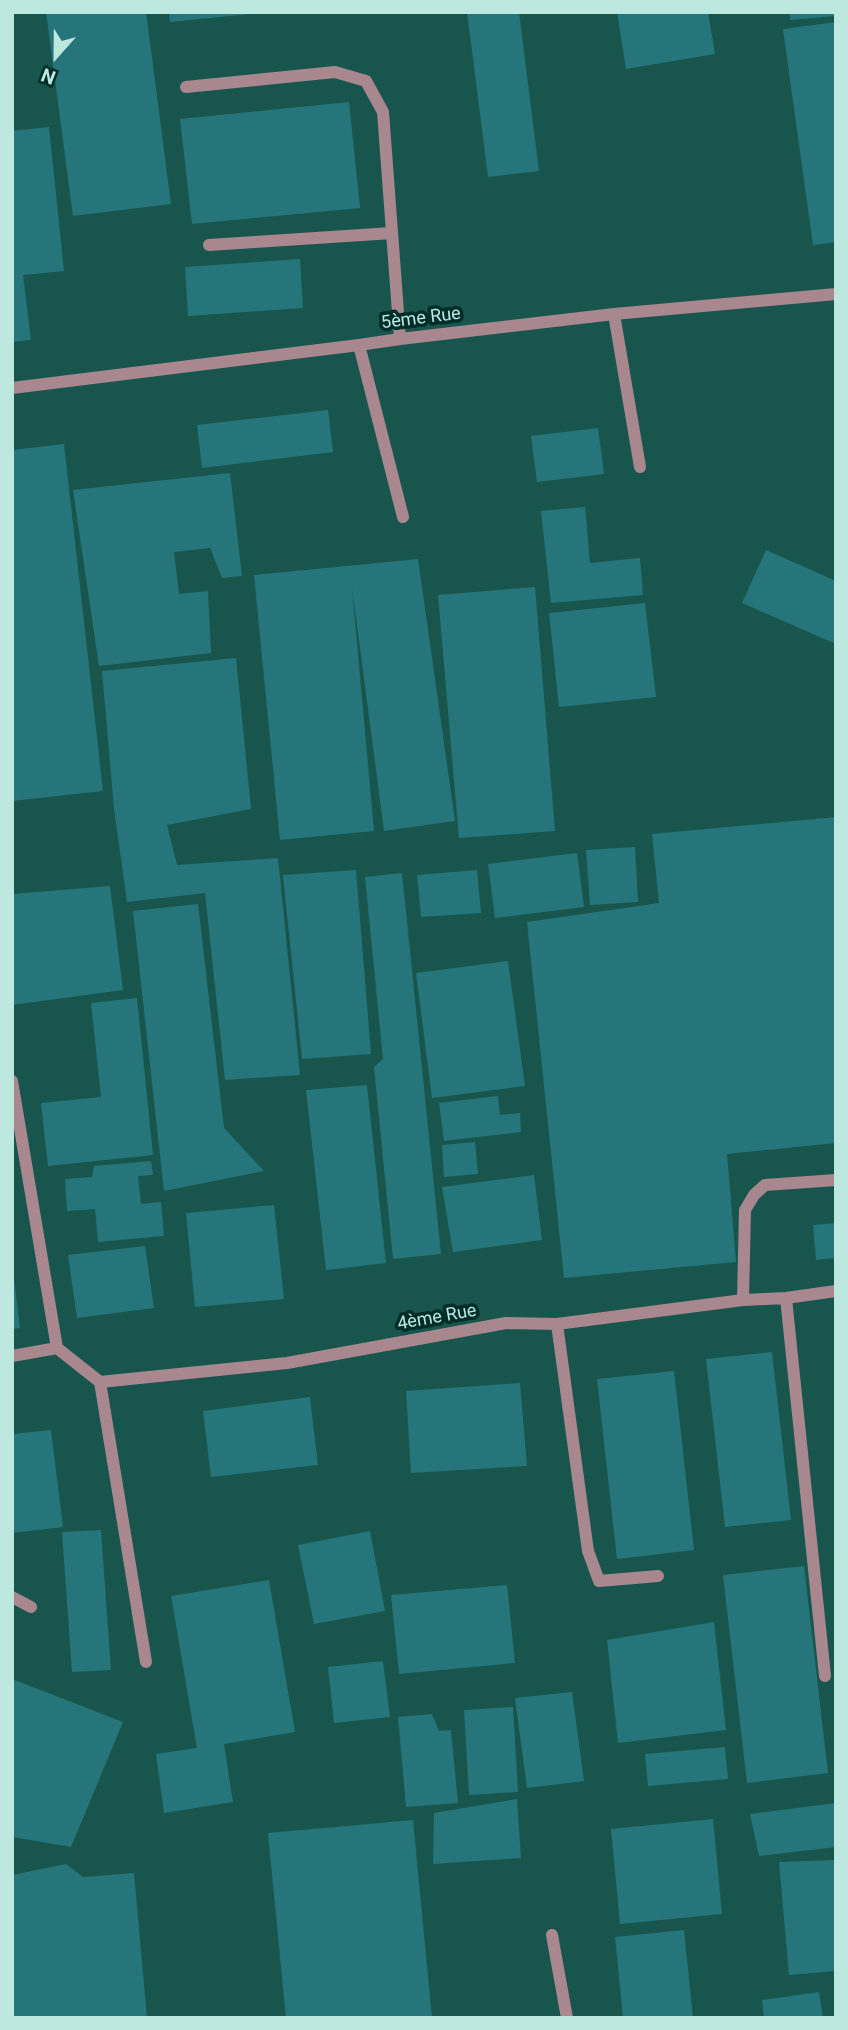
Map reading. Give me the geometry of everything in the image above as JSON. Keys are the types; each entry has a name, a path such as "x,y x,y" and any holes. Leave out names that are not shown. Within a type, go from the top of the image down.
{"street":[{"path":"186,87 335,72 366,80 383,112 400,339"},
{"path":"209,245 392,233"},
{"name":"5ème Rue","path":"12,388 614,314 836,294"},
{"path":"614,314 640,467"},
{"path":"359,345 404,517"},
{"path":"12,1081 57,1349 100,1382 146,1662"},
{"path":"743,1300 745,1210 754,1195 765,1185 836,1180"},
{"name":"4ème Rue","path":"100,1382 287,1363 506,1323 557,1324 836,1291"},
{"path":"786,1298 825,1676"},
{"path":"557,1324 588,1551 599,1581 658,1576"},
{"path":"12,1356 57,1349"},
{"path":"12,1597 32,1607"},
{"path":"552,1935 567,2018"}],"shaded area":[{"path":"12,12 836,12 836,2018 12,2018"}],"building":[{"path":"46,12 146,12 171,204 73,216"},
{"path":"169,12 250,12 250,14 170,22"},
{"path":"467,12 519,12 539,171 488,177"},
{"path":"617,12 708,12 715,54 626,69"},
{"path":"789,12 836,12 836,16 790,20"},
{"path":"836,22 836,242 813,245 783,29"},
{"path":"349,102 360,208 192,224 180,119"},
{"path":"49,127 64,271 23,275 31,340 12,342 12,131"},
{"path":"300,259 303,308 188,316 185,267"},
{"path":"328,410 333,452 202,468 197,425"},
{"path":"598,428 604,474 537,482 531,436"},
{"path":"64,444 103,791 12,801 12,450"},
{"path":"230,473 242,576 222,578 210,548 174,552 179,594 208,591 211,653 99,666 73,490"},
{"path":"585,507 590,563 640,558 643,595 551,603 541,511"},
{"path":"766,550 836,581 836,644 742,603"},
{"path":"418,559 455,821 384,831 352,587 374,831 280,840 254,575"},
{"path":"535,587 555,831 459,838 438,595"},
{"path":"645,603 656,697 559,707 549,613"},
{"path":"236,658 251,809 167,825 177,865 278,858 300,1075 225,1080 205,893 127,902 114,809 102,671"},
{"path":"836,817 836,1143 727,1154 736,1262 564,1278 527,922 659,903 652,834"},
{"path":"635,847 638,902 590,905 586,850"},
{"path":"577,853 584,907 495,918 488,864"},
{"path":"356,870 371,1054 302,1059 283,875"},
{"path":"477,870 481,913 421,917 417,875"},
{"path":"402,873 441,1254 393,1259 374,1067 383,1059 365,877"},
{"path":"110,886 123,990 12,1005 12,894"},
{"path":"198,904 224,1128 264,1171 164,1191 133,911"},
{"path":"508,961 525,1086 432,1098 416,973"},
{"path":"137,998 153,1155 48,1166 41,1103 101,1097 91,1003"},
{"path":"367,1085 386,1263 326,1270 306,1090"},
{"path":"498,1096 500,1115 520,1113 521,1132 444,1141 439,1103"},
{"path":"475,1142 478,1174 444,1177 442,1145"},
{"path":"151,1161 153,1175 138,1176 141,1204 161,1202 164,1236 98,1242 95,1209 67,1211 65,1179 92,1177 94,1166"},
{"path":"534,1175 542,1240 453,1252 442,1187"},
{"path":"274,1205 284,1299 195,1307 186,1213"},
{"path":"836,1223 836,1258 816,1260 813,1225"},
{"path":"145,1246 154,1308 77,1318 68,1255"},
{"path":"12,1279 20,1328 12,1329"},
{"path":"772,1352 791,1520 725,1527 706,1359"},
{"path":"674,1371 694,1550 617,1559 597,1379"},
{"path":"520,1383 527,1466 411,1473 406,1391"},
{"path":"310,1397 318,1465 211,1477 203,1411"},
{"path":"51,1430 63,1527 12,1533 12,1434"},
{"path":"101,1530 111,1670 72,1672 62,1532"},
{"path":"370,1531 385,1611 314,1624 298,1545"},
{"path":"804,1566 828,1773 747,1783 723,1575"},
{"path":"269,1580 295,1732 224,1744 233,1802 164,1813 156,1754 197,1748 171,1596"},
{"path":"507,1585 515,1663 399,1674 391,1595"},
{"path":"714,1622 726,1730 618,1743 607,1640"},
{"path":"383,1661 390,1717 334,1723 328,1667"},
{"path":"12,1679 123,1722 71,1847 12,1837"},
{"path":"572,1692 584,1781 527,1788 515,1698"},
{"path":"513,1707 518,1792 469,1795 464,1710"},
{"path":"432,1714 439,1731 451,1730 458,1803 406,1807 398,1717"},
{"path":"725,1747 728,1779 648,1786 645,1754"},
{"path":"517,1799 521,1858 433,1864 434,1813"},
{"path":"836,1803 836,1847 759,1856 750,1814"},
{"path":"713,1819 722,1914 620,1924 611,1829"},
{"path":"413,1820 432,2018 286,2018 268,1833"},
{"path":"836,1860 836,1971 789,1975 779,1862"},
{"path":"66,1864 83,1877 134,1873 147,2018 12,2018 12,1875"},
{"path":"684,1930 693,2018 623,2018 615,1937"},
{"path":"819,1992 823,2018 764,2018 762,2000"}]}
